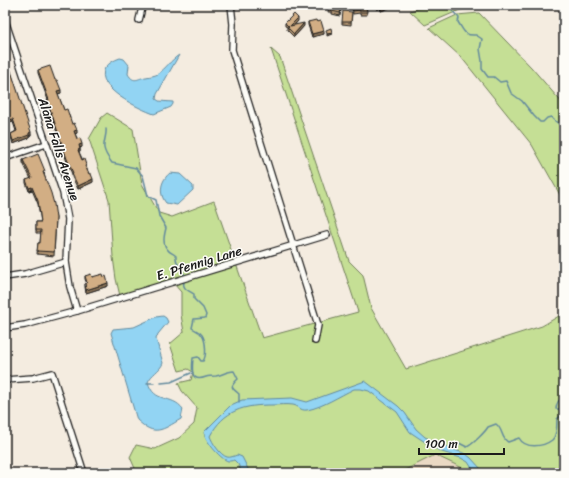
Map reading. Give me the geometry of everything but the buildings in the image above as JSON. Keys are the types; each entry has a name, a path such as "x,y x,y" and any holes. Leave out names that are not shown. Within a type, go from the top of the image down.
{"street":[{"path":"139,20 142,5"},
{"path":"231,5 233,24 232,50 318,325 315,341"},
{"name":"Alana Falls Avenue","path":"5,20 63,193 68,219 66,262 70,287 77,311"},
{"path":"5,158 46,144"},
{"name":"E. Pfennig Lane","path":"5,328 25,325 77,311 326,235"},
{"path":"5,277 25,274 66,262"},
{"path":"5,380 33,378 52,374 84,473"}],"shaded area":[{"path":"435,455 473,473 399,473"}],"green space":[{"path":"429,5 488,5 460,10 425,25 410,11"},
{"path":"479,13 531,67 564,105 564,202 532,145 461,57 429,28 457,15"},
{"path":"271,49 280,57 349,261 363,275 371,308 406,369 542,326 564,313 564,473 473,473 435,455 399,473 137,473 130,457 136,445 155,449 179,438 194,424 197,408 182,391 178,383 191,380 193,372 188,369 179,371 170,344 184,332 181,315 181,292 174,284 120,296 113,257 109,200 89,139 101,118 107,113 133,129 142,184 159,213 172,217 214,201 262,338 358,312"}],"water":[{"path":"179,55 157,94 156,99 159,101 173,102 173,104 171,107 154,114 129,103 120,97 106,83 103,76 105,68 120,58 124,59 129,65 128,74 132,79 136,80 154,76 161,72"},
{"path":"170,173 180,174 193,186 193,190 177,205 166,203 161,191 164,179"},
{"path":"163,316 168,322 158,334 156,339 163,363 148,382 154,393 179,404 183,409 181,419 163,429 154,430 149,429 137,420 111,333 113,329 134,327 156,317"},
{"path":"365,381 398,406 416,429 425,437 466,454 481,469 490,473 475,473 468,462 431,446 410,432 397,412 369,391 361,389 354,389 313,409 303,410 291,405 262,405 244,408 228,415 216,427 210,436 224,456 229,457 237,455 242,457 250,473 242,473 238,464 234,460 228,461 221,457 209,444 204,432 231,405 242,400 292,398 307,402"}],"waterway":[{"path":"447,5 459,18 458,22 467,34 476,35 482,39 480,49 482,69 488,77 494,77 500,82 506,81 511,93 522,101 540,122 543,122 547,118 551,117 564,129"},
{"path":"106,129 104,146 106,154 112,163 136,168 143,176 148,196 156,200 159,216 166,228 164,237 166,248 176,256 177,262 185,277"},
{"path":"184,281 185,288 194,294 194,299 203,308 206,315 205,318 194,319 192,328 202,335 206,348 203,361 201,361 198,357 193,358 193,374 195,377 201,378 234,371 238,379 233,384 232,388 239,394 239,402"},
{"path":"161,383 171,382 191,373"},
{"path":"147,383 154,383"},
{"path":"453,449 459,443 467,447 479,438 488,427 496,424 508,442 519,438 525,444 534,446 544,444 552,440 555,436 557,419 563,414 563,409 556,409 558,402 564,397"}]}
